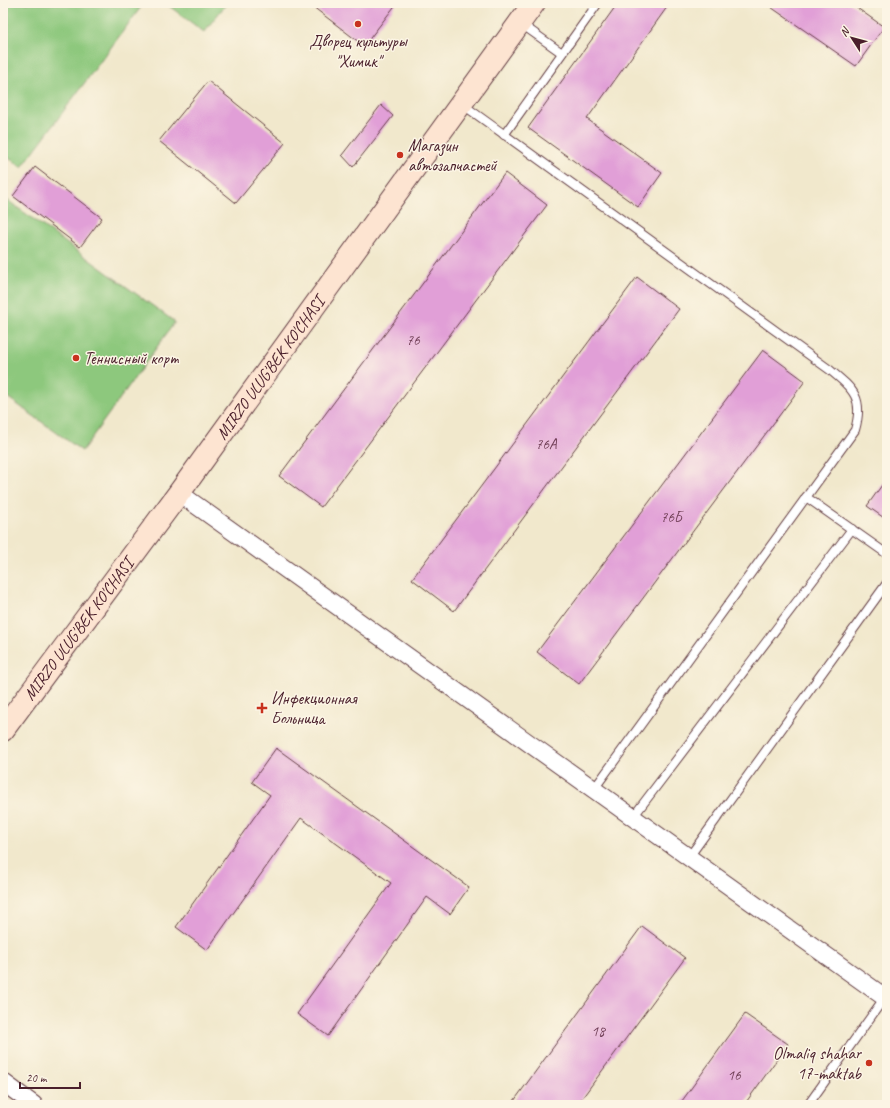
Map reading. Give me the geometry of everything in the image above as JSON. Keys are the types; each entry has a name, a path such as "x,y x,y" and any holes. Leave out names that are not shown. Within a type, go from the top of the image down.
{"main road":[{"name":"MIRZO ULUG'BEK KO'CHASI","path":"3,730 179,493 534,3"}],"street":[{"path":"179,493 886,998"},
{"path":"3,1082 34,1105"}],"lane":[{"path":"504,134 598,3"},
{"path":"520,23 562,53"},
{"path":"461,104 848,385 856,396 859,414 855,430 594,789"},
{"path":"806,497 887,554"},
{"path":"633,817 852,529"},
{"path":"689,857 887,583"},
{"path":"808,1105 886,998"}],"green space":[{"path":"3,3 144,3 22,167 3,154"},
{"path":"165,3 227,3 204,32"},
{"name":"Теннисный корт","path":"3,197 175,322 82,451 3,394"}],"building":[{"name":"Дворец культуры \"Химик\"","path":"308,3 397,3 364,46"},
{"path":"618,3 670,3 587,119 662,173 638,207 528,128"},
{"path":"765,3 850,3 884,27 856,66"},
{"path":"208,81 285,143 236,203 159,141"},
{"path":"381,105 393,116 353,167 342,155"},
{"path":"35,167 102,218 80,247 13,196"},
{"path":"505,173 547,205 321,507 279,476"},
{"path":"637,277 679,309 454,611 412,579"},
{"path":"763,350 805,381 579,684 537,652"},
{"path":"887,478 887,520 867,506"},
{"path":"276,748 469,887 450,914 427,897 328,1036 297,1014 391,883 301,818 207,950 176,927 270,795 252,782"},
{"path":"642,926 685,958 577,1105 511,1105"},
{"path":"745,1014 788,1044 744,1105 679,1105"}],"place":[{"name":"Дворец культуры \"Химик\"","path":"358,24"},
{"name":"Магазин автозапчастей","path":"400,155"},
{"name":"Теннисный корт","path":"76,358"},
{"name":"Инфекционная Больница","path":"262,708"},
{"name":"Olmaliq shahar 17-maktab","path":"869,1063"}]}
